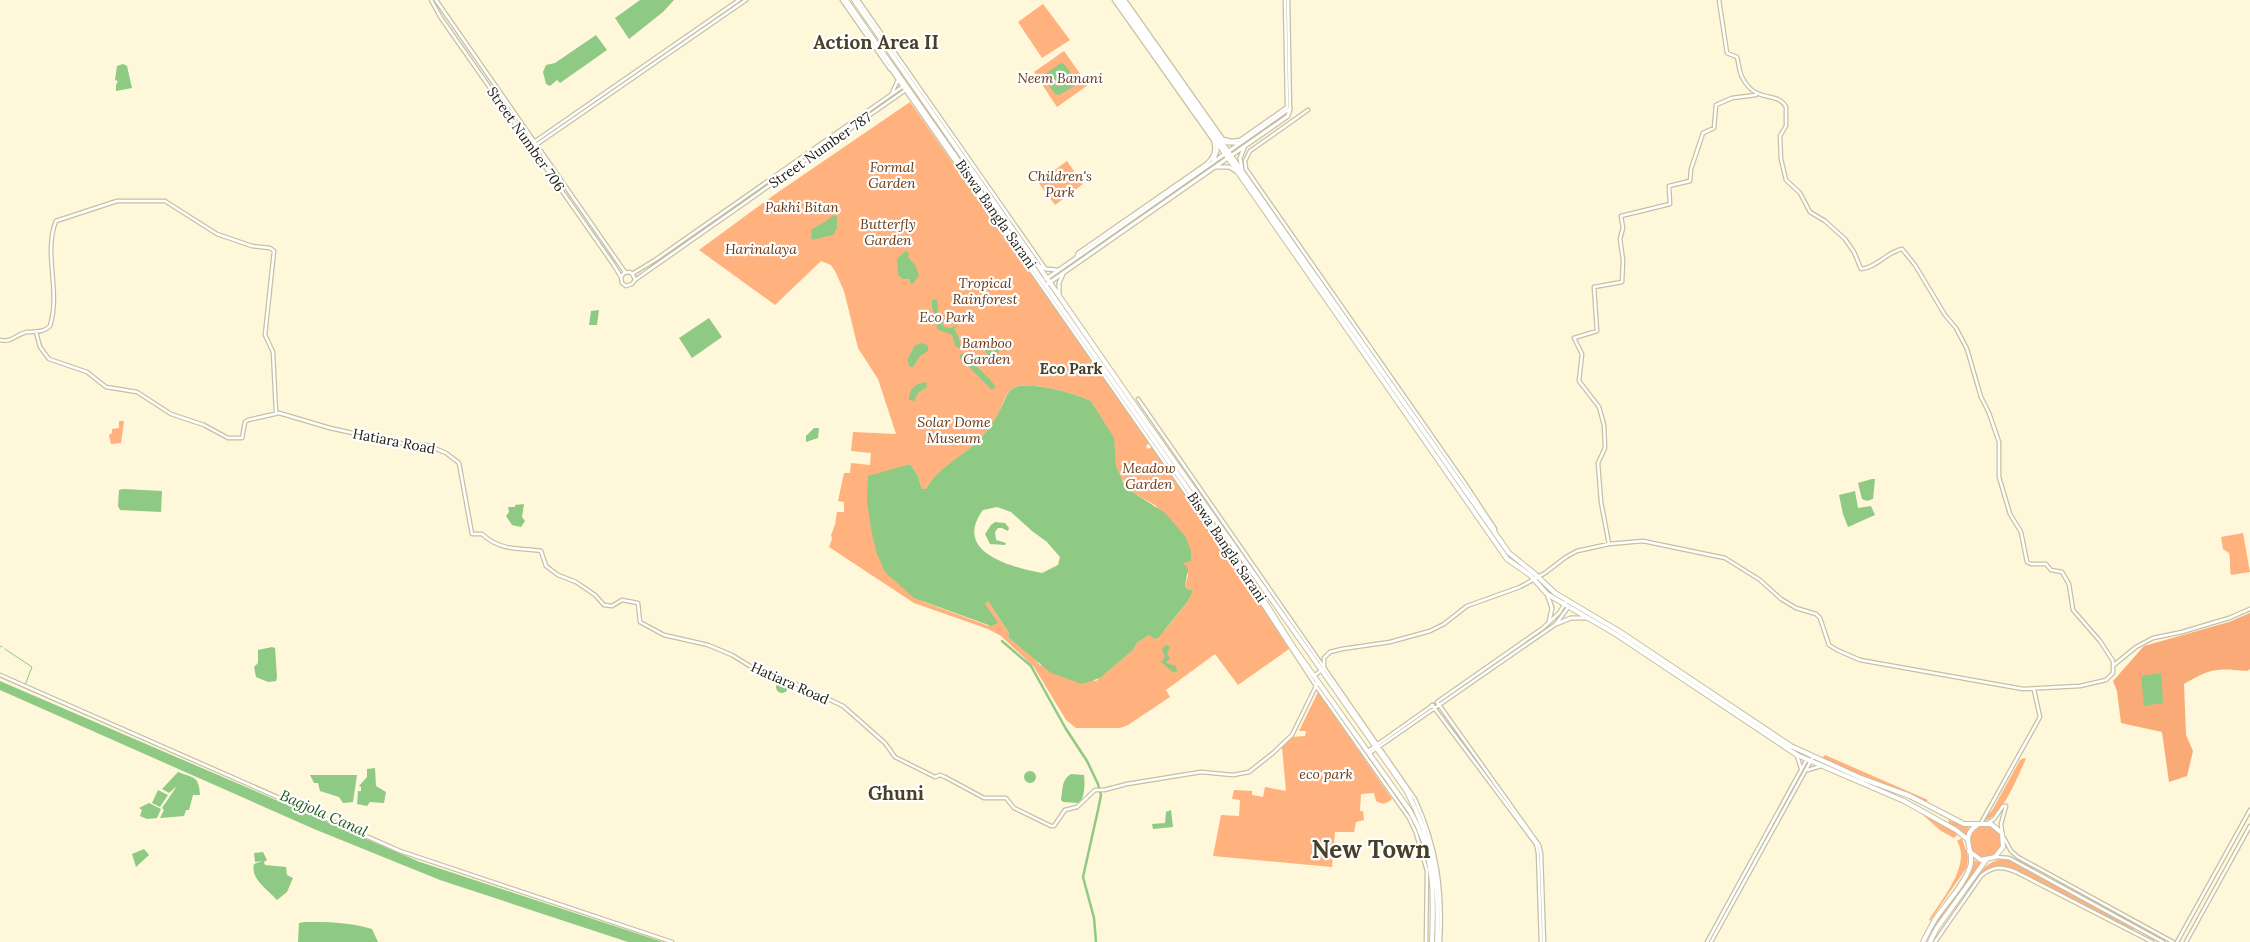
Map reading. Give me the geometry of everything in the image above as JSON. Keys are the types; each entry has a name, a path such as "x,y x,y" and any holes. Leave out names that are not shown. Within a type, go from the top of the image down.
{"main road":[{"name":"Biswa Bangla Sarani","path":"844,0 905,88 1048,284 1256,588 1314,676 1317,684 1369,752 1410,811 1423,839 1434,886 1432,942"},
{"name":"Biswa Bangla Sarani","path":"856,0 1025,244 1045,280"},
{"path":"1116,0 1218,140 1233,144 1244,143 1265,132 1288,116 1288,109"},
{"path":"1123,0 1228,155 1509,553 1550,590 1587,618 1616,635 1797,755 1810,758 1910,796 1964,824 1976,825 1984,823 1995,826 2002,833 2004,838 2002,851 1995,857 1986,860 1976,858 1969,851"},
{"path":"1045,280 1228,155 1288,109"},
{"path":"1213,165 1218,140"},
{"path":"1244,143 1240,158 1240,171 1498,547 1511,563 1536,578 1547,594 1552,608 1549,622"},
{"path":"1213,165 1240,171"},
{"path":"1060,297 1058,283 1076,260"},
{"path":"1037,264 1046,269 1059,269"},
{"path":"1048,284 1065,272"},
{"name":"Biswa Bangla Sarani","path":"1048,284 1060,297 1323,669 1406,790 1420,816 1430,844 1438,890 1439,942"},
{"path":"1547,594 1619,631 1821,766 1904,801 1956,830 1967,839"},
{"path":"1556,624 1571,618 1587,618"},
{"path":"1923,942 1967,872 1971,859 1967,839 1970,831 1976,825"},
{"path":"1930,942 1938,928 1965,894 1986,860"}],"street":[{"name":"Street Number 706","path":"431,0 621,277"},
{"name":"Street Number 706","path":"436,0 625,272"},
{"path":"732,7 739,0"},
{"path":"535,144 732,7 746,0"},
{"path":"856,0 1025,244 1046,269"},
{"path":"1076,260 1078,253 1206,164 1212,158 1215,150 1213,140 1116,0"},
{"path":"1123,0 1223,139 1232,141 1240,140 1288,109 1286,0"},
{"path":"1719,0 1727,53 1737,57 1742,78 1750,90 1757,95"},
{"path":"892,69 1396,798 1416,833 1427,871 1426,942"},
{"path":"892,94 898,80"},
{"name":"Street Number 787","path":"632,274 876,108 901,94 905,88"},
{"name":"Street Number 787","path":"634,280 876,108 892,94 905,88"},
{"path":"901,94 905,94 913,102"},
{"path":"1609,544 1601,502 1598,463 1605,448 1604,425 1599,407 1579,381 1582,354 1574,338 1597,331 1594,287 1622,282 1623,260 1620,239 1623,228 1621,216 1670,204 1669,186 1690,181 1691,169 1703,133 1714,128 1717,116 1716,105 1732,98 1757,95 1779,100 1786,107 1786,126 1780,136 1781,159 1786,180 1800,193 1810,212 1825,221 1845,238 1854,252 1861,269 1871,266 1902,249 1915,265 1945,315 1956,328 1972,363 1981,397 1999,442 1999,477 2011,516 2021,532 2027,562 2046,564 2050,570 2062,573 2069,584 2073,610 2100,641 2114,665"},
{"path":"1308,110 1248,153 1245,161 1246,169 1464,482 1495,529 1495,534"},
{"path":"1265,132 1268,138"},
{"path":"0,340 10,340 25,332 47,329 51,323 55,295 52,234 56,221 117,201 165,201 217,234 252,246 273,250 272,284 266,335 273,352 276,412 246,421 242,438 228,438 212,428 171,414 136,392 106,387 86,372 49,359 40,347 36,332"},
{"path":"625,272 632,274 634,280 631,285 626,286 621,282 621,277 625,272"},
{"path":"1138,399 1323,669"},
{"name":"Hatiara Road","path":"276,412 343,431 405,444 427,445 440,450 460,466 472,534 482,534 491,543 498,545 523,551 542,552 546,566 558,575 576,582 595,595 604,605 612,606 622,600 639,604 640,622 656,632 669,637 708,645 732,655 759,672 779,676 843,706 885,743 895,756 935,777 940,775 945,777 984,798 1006,798 1020,812 1052,826 1065,810 1077,807 1097,789 1102,790 1201,772 1233,776 1249,772 1289,739 1306,709 1317,684"},
{"path":"1314,676 1323,669 1324,658 1330,652 1351,647 1377,645 1420,635 1444,624 1471,604 1511,591 1536,578 1570,554 1583,549 1609,544 1643,540 1724,558 1760,580 1781,599 1796,608 1816,614 1820,618 1828,642 1837,650 1860,660 2036,690 2067,685 2082,685 2106,680 2112,676 2114,665 2136,646 2153,638 2191,630 2250,609"},
{"path":"1377,746 1435,708 1549,622 1568,604"},
{"path":"1369,752 1432,705 1438,704 1556,624 1568,604"},
{"path":"0,675 400,851 672,942"},
{"path":"1984,823 2040,717 2036,690"},
{"path":"1438,704 1539,845 1542,853 1543,942"},
{"path":"1432,705 1536,844 1543,942"},
{"path":"1797,755 1801,769"},
{"path":"1709,942 1801,769 1810,758"},
{"path":"1709,942 1806,771 1810,758"},
{"path":"1806,771 1821,766"},
{"path":"1984,823 1994,819 2003,806 2006,806 2001,824 2002,833"},
{"path":"2004,838 2011,851 2018,857 2175,942 2250,810"},
{"path":"2186,942 2250,826"},
{"path":"1995,857 2009,858 2163,942"},
{"path":"1935,942 1965,894 1987,870 1994,867 2006,868 2152,942"}],"green space":[{"path":"1043,4 1070,40 1042,58 1018,22"},
{"name":"Neem Banani","path":"1064,51 1088,85 1057,107 1034,72"},
{"name":"Eco Park","path":"910,102 1149,443 1146,446 1148,449 1152,447 1254,594 1289,649 1238,685 1215,654 1166,690 1170,697 1128,725 1120,728 1076,728 1066,720 1034,667 1001,636 988,629 914,603 829,547 837,512 844,512 844,502 838,501 844,473 850,473 851,463 870,465 871,453 851,451 853,432 896,434 878,379 858,348 844,291 831,265 821,261 775,305 699,250 774,195","holes":["1019,386 1056,389 1091,401 1113,438 1119,476 1134,493 1156,506 1188,575 1185,587 1192,590 1188,601 1165,630 1149,635 1137,643 1133,650 1096,681 1040,665 1030,654 1008,637 1009,633 988,601 985,604 989,626 924,602 912,595 901,467 910,464 918,476 922,489 926,489 945,467 982,437 990,427 1009,392"]},
{"name":"Children's Park","path":"1067,161 1083,184 1055,205 1038,182"},
{"path":"119,421 124,421 121,443 111,444 109,435 112,433 112,429 119,428"},
{"path":"2243,533 2250,572 2231,575 2229,553 2223,549 2221,537"},
{"name":"eco park","path":"1318,692 1392,799 1383,803 1376,801 1374,793 1361,794 1360,811 1363,811 1364,820 1356,822 1354,832 1335,832 1332,867 1213,856 1221,815 1239,816 1240,800 1232,799 1234,790 1252,791 1252,795 1263,797 1265,787 1286,791 1282,747 1291,737 1305,736 1306,731 1299,731"},
{"path":"1825,755 1928,800 1926,802 1913,795 1862,776 1822,758"},
{"path":"2026,759 2003,805 1997,813 1983,821 1993,809 2020,760"},
{"path":"1922,814 1958,834 1954,838 1941,831"},
{"path":"1948,820 1970,828 1966,835 1949,823"},
{"path":"1985,824 1997,829 2002,841 1997,853 1985,858 1973,853 1968,841 1973,829"},
{"path":"1962,838 1968,857 1967,867 1930,921 1958,871 1961,861 1961,850 1957,841"},
{"path":"2000,859 2008,859 2134,929 2005,866 1989,868 1966,892 1978,874 1988,865"},
{"path":"1973,860 1982,863 1934,932 1931,930 1965,880"}],"shaded area":[{"path":"640,0 674,0 663,12 629,39 615,18"},
{"path":"596,35 607,50 560,83 557,80 550,86 546,84 543,72 546,65 555,63"},
{"name":"Neem Banani","path":"1061,63 1064,64 1076,80 1074,86 1059,95 1055,94 1044,78 1045,74"},
{"path":"123,64 127,66 132,88 116,91 118,81 115,80 117,66"},
{"path":"833,215 837,217 837,228 833,235 812,240 811,230"},
{"path":"905,251 909,253 908,257 915,265 919,275 913,284 910,283 910,279 903,279 898,275 897,259"},
{"path":"937,299 938,311 944,327 952,328 959,323 954,329 959,338 961,348 956,347 952,335 937,329 932,300"},
{"path":"599,310 597,325 589,325 591,311"},
{"path":"709,318 722,337 692,358 679,338"},
{"path":"988,338 997,339 1001,345 998,353 992,357 987,355 985,349 988,348 992,352 996,345 991,342 988,346 985,346"},
{"path":"923,343 928,346 928,351 920,356 913,367 910,367 907,360 915,345"},
{"path":"962,353 996,387 992,390 959,357"},
{"path":"926,382 927,387 918,393 914,401 909,400 913,387"},
{"name":"Eco Park","path":"1019,386 1047,387 1091,401 1114,438 1116,466 1123,482 1134,493 1165,513 1185,536 1191,551 1191,561 1183,563 1188,568 1185,587 1193,590 1188,601 1159,637 1155,639 1149,635 1137,643 1133,650 1100,678 1082,684 1051,673 1008,637 1009,633 988,601 985,604 998,623 991,626 914,598 885,572 877,554 872,534 867,501 868,476 910,464 918,476 922,489 926,489 937,474 982,437 997,415 1007,394","holes":["997,507 1011,512 1047,542 1060,557 1058,565 1042,573 1015,567 989,555 980,547 975,537 975,525 983,510"]},
{"path":"814,428 819,428 818,438 806,442 806,436"},
{"path":"1875,479 1873,499 1867,501 1862,499 1858,483"},
{"path":"119,490 162,491 161,512 120,510 118,506"},
{"path":"1855,491 1858,508 1871,506 1875,515 1848,527 1839,495"},
{"path":"524,504 522,517 525,521 521,527 512,525 506,516 509,512 508,507"},
{"path":"995,522 1005,523 1009,528 1008,531 998,528 995,532 996,540 1006,543 1005,545 990,544 985,534"},
{"path":"2250,613 2250,669 2247,671 2214,670 2184,684 2186,735 2193,751 2187,776 2169,782 2162,732 2121,723 2117,691 2113,681 2144,646 2229,622"},
{"path":"1168,645 1170,647 1167,654 1170,658 1166,663 1176,666 1177,671 1174,673 1161,662 1165,657 1162,650 1164,646"},
{"path":"275,648 277,677 276,681 268,682 256,677 254,667 258,663 258,650"},
{"path":"2161,673 2163,703 2144,706 2141,676"},
{"path":"0,681 420,862 663,942 628,942 440,880 314,829 0,690"},
{"path":"780,681 784,681 788,687 784,693 780,693 776,689 776,685"},
{"path":"375,768 376,786 386,792 384,803 370,802 367,806 357,804 358,791 361,791 359,786 367,777 367,769"},
{"path":"1030,771 1036,777 1030,783 1024,777"},
{"path":"178,772 197,781 200,795 193,795 189,810 186,810 184,816 160,818 164,810 162,808 177,786 169,793 162,789"},
{"path":"1071,774 1084,775 1083,794 1079,803 1063,802 1061,800 1064,782"},
{"path":"310,775 357,775 353,802 343,803 339,797 320,791 318,783 314,783"},
{"path":"158,790 168,795 160,807 152,803"},
{"path":"149,803 161,809 157,818 147,819 140,816 142,810 139,808"},
{"path":"1171,810 1173,827 1153,829 1152,824 1165,823 1166,812"},
{"path":"144,849 149,855 136,867 132,854"},
{"path":"263,852 267,860 264,862 265,865 286,867 287,875 293,878 287,892 277,900 257,879 253,869 254,864 262,861 255,862 254,853"},
{"path":"299,923 338,923 372,929 378,942 298,942"}],"waterway":[{"path":"1002,641 1031,666 1066,729 1087,761 1098,784 1101,795 1083,877 1094,918 1096,942"},
{"path":"5,649 32,667 25,685"}],"district":[{"name":"Action Area II","path":"876,42"},
{"name":"Eco Park","path":"1071,368"},
{"name":"Ghuni","path":"896,793"},
{"name":"New Town","path":"1371,849"}],"park label":[{"name":"Formal Garden","path":"892,176"},
{"name":"Pakhi Bitan","path":"802,207"},
{"name":"Butterfly Garden","path":"888,232"},
{"name":"Harinalaya","path":"761,249"},
{"name":"Tropical Rainforest","path":"985,292"},
{"name":"Bamboo Garden","path":"987,352"},
{"name":"Solar Dome Museum","path":"954,430"},
{"name":"Meadow Garden","path":"1149,476"}],"water label":[{"name":"Bagjola Canal","path":"324,813"}]}
